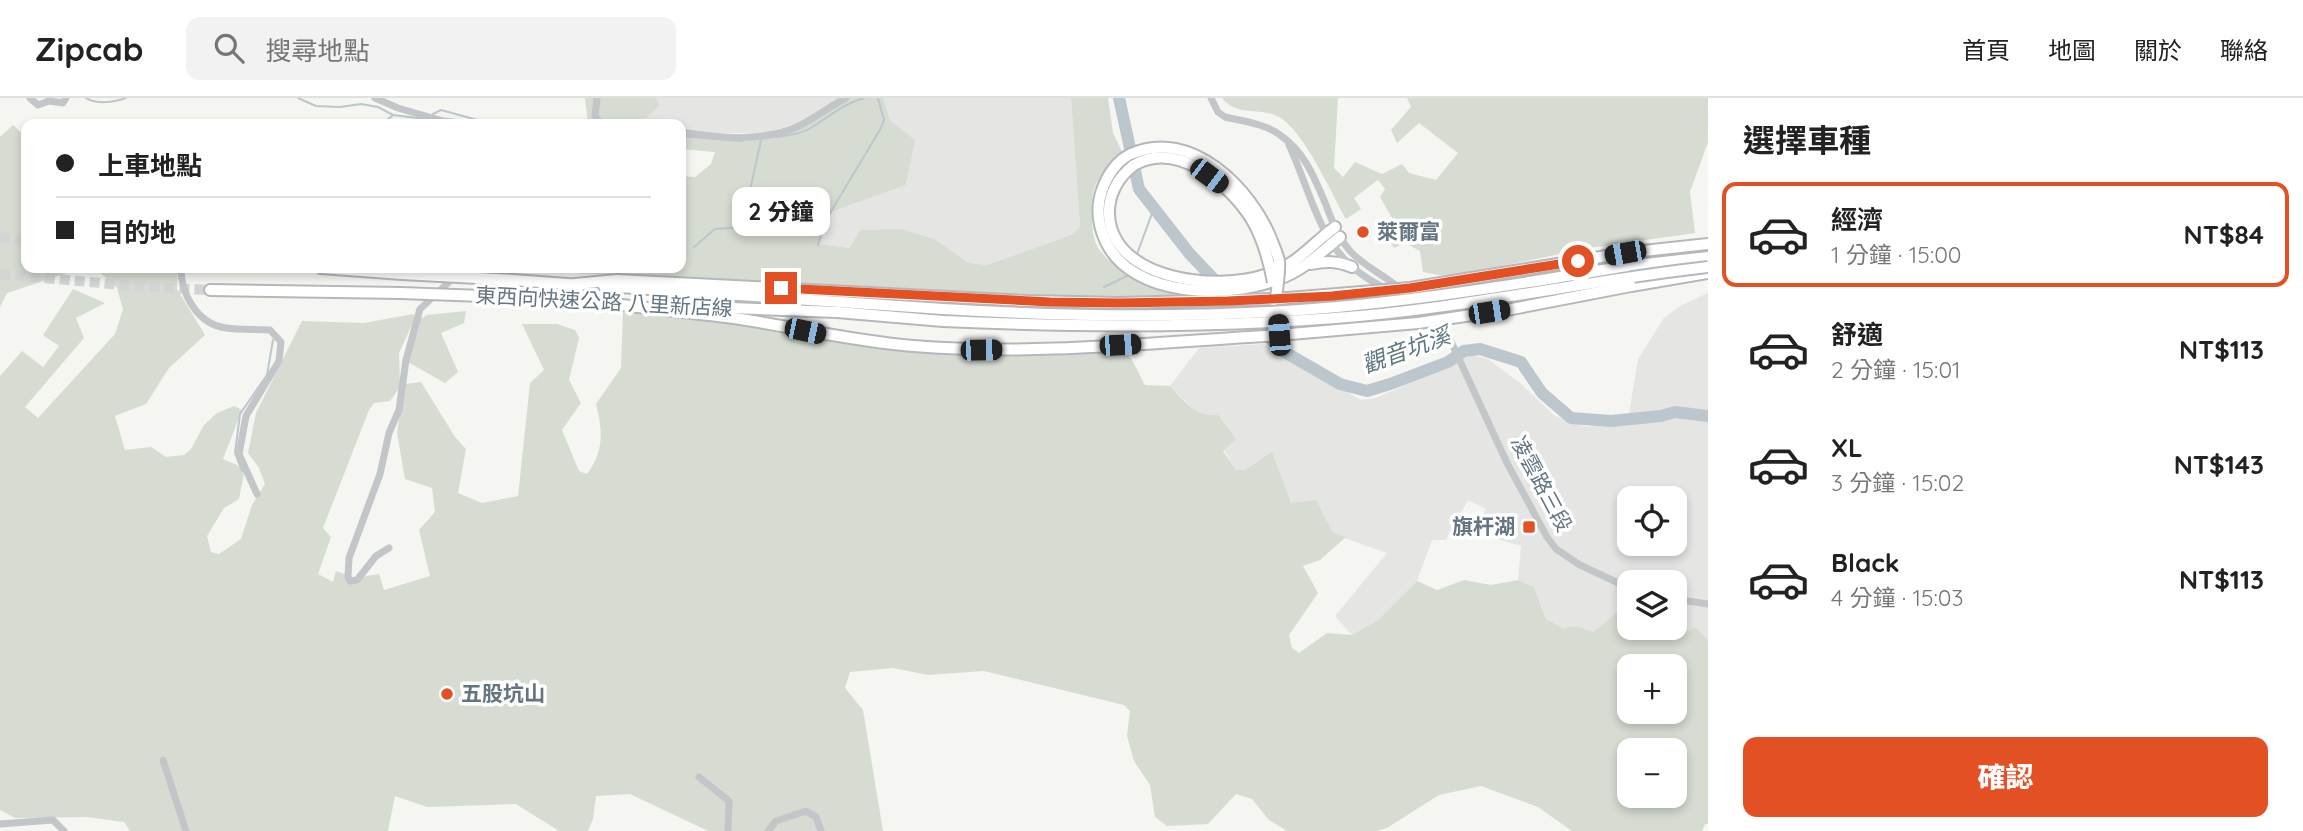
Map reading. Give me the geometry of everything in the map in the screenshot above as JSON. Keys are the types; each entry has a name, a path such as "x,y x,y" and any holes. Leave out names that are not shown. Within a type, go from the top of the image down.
{"highway":[{"path":"1279,335 1276,299 1279,261 1267,228 1250,199 1225,174 1193,155 1163,147 1138,151 1118,164 1103,185 1098,210 1103,236 1122,264 1148,279 1183,289 1221,291 1247,284 1279,280 1309,265 1327,261 1341,262 1352,267"},
{"path":"1309,265 1333,235"},
{"path":"1247,284 1303,257 1333,235"},
{"path":"575,284 617,280 1119,303 1276,299 1410,288 1625,253 1708,244"},
{"name":"東西向快速公路 八里新店線","path":"210,290 401,293 837,312 1120,316 1335,307 1508,286 1627,265 1708,257"},
{"name":"東西向快速公路 八里新店線","path":"388,273 575,284 1121,327 1335,318 1413,310 1708,267"},
{"path":"597,302 734,318 842,338 913,346 981,350 1051,349 1279,335 1418,323 1708,273"}],"street":[{"path":"30,98 38,105 49,101 63,103 66,98"},
{"path":"375,98 398,108 438,119"},
{"path":"597,98 595,115 597,119"},
{"path":"686,132 710,137 774,134 798,127 846,98"},
{"path":"1212,98 1218,112 1225,117 1280,134 1298,151 1311,170 1333,235 1352,267 1425,311"},
{"path":"1333,235 1359,260 1397,286 1425,311"},
{"path":"182,273 186,295 198,313 223,328 270,330 281,342 279,361 246,416 239,454 257,494"},
{"path":"389,548 376,556 357,580 351,581 348,577 349,558 380,474 389,433 399,410 406,360 420,309 459,273"},
{"name":"凌雲路三段","path":"1425,311 1455,348 1507,463 1547,537 1556,549 1580,565 1617,582"},
{"path":"1687,601 1708,604"},
{"path":"163,760 186,831"},
{"path":"699,777 729,801 728,831"},
{"path":"768,831 776,821 806,811 816,817 821,831"},
{"path":"0,824 52,820 64,831"}],"shaded area":[{"path":"585,98 656,98 660,105 645,119 587,119"},
{"path":"656,98 843,98 802,122 765,133 701,133 686,130 686,119 644,119 660,105"},
{"path":"843,98 883,98 890,120 915,140 906,185 831,212 819,244 850,248 860,230 901,229 934,239 969,263 987,265 1071,235 1080,227 1071,98 1108,98 1113,133 1123,154 1103,173 1093,193 1092,223 1096,244 1118,267 1183,296 1183,302 967,295 827,284 574,273 686,273 686,176 695,177 711,164 715,152 686,149 686,130 726,134 756,133 786,128 806,121"},
{"path":"883,98 1071,98 1080,227 1071,235 987,265 969,264 934,239 850,248 819,244 831,212 906,185 914,140 890,120"},
{"path":"1222,98 1338,98 1334,168 1343,177 1355,162 1382,174 1402,164 1409,173 1436,180 1458,153 1419,123 1397,143 1391,130 1411,107 1407,98 1708,98 1708,142 1690,192 1695,233 1589,248 1449,277 1423,272 1420,251 1405,243 1394,248 1382,230 1392,218 1380,197 1385,189 1378,180 1354,198 1361,209 1346,219 1306,147 1287,123 1270,113 1235,108"},
{"path":"13,125 21,132 21,273 67,273 7,293 0,307 0,137"},
{"path":"100,273 178,273 177,289 205,335 169,368 146,404 115,416 125,450 151,447 166,457 184,455 191,449 204,425 217,413 234,406 242,410 223,459 239,466 244,473 239,499 224,508 207,536 211,552 219,554 241,539 252,505 265,484 259,468 248,453 256,413 302,321 364,323 413,314 415,318 399,353 400,387 390,401 374,403 369,410 323,528 331,537 318,574 333,582 336,571 355,578 379,574 384,590 430,576 419,530 435,512 432,488 405,479 397,433 405,384 421,382 455,437 466,449 458,493 482,503 518,496 530,383 544,370 522,324 557,324 575,330 579,338 569,380 581,403 562,430 579,471 587,474 599,449 600,423 596,404 621,368 623,310 970,355 1115,349 1131,358 1145,385 1170,386 1196,411 1218,415 1236,439 1223,451 1236,470 1245,470 1272,452 1291,503 1316,500 1333,533 1346,537 1320,560 1303,566 1318,593 1289,635 1292,648 1299,653 1327,633 1352,635 1378,620 1417,581 1437,590 1464,580 1491,585 1518,580 1534,587 1546,619 1563,628 1577,626 1593,632 1617,613 1617,640 1687,640 1687,631 1696,627 1708,640 1708,824 1705,824 1702,831 1572,831 1538,807 1481,786 1439,795 1387,828 1377,831 1287,831 1269,820 1252,799 1236,794 1208,824 1167,826 1155,817 1150,785 1134,761 1127,736 1130,711 1124,705 984,671 928,675 893,668 850,672 845,688 863,710 883,831 708,831 630,794 596,796 593,819 588,831 559,831 516,804 427,807 395,796 388,831 130,831 124,822 87,817 15,818 0,810 0,376 22,351 43,367 59,346 43,335 73,289 105,303 76,318 84,338 25,407 38,418 115,334 123,309 117,288"},
{"path":"1708,293 1708,640 1696,627 1687,631 1687,570 1617,570 1617,613 1593,632 1577,626 1563,628 1546,619 1534,587 1518,580 1521,546 1476,533 1486,509 1468,500 1446,540 1432,540 1417,581 1378,620 1352,635 1335,616 1387,553 1333,534 1244,470 1236,470 1203,416 1170,386 1199,348 1264,344 1361,400 1376,398 1472,355 1488,359 1520,383 1555,416 1587,427 1628,420 1638,359 1664,318 1680,306"},
{"path":"466,311 464,323 441,333 458,372 445,383 408,362 419,320 427,315"}],"waterway":[{"path":"86,98 101,102 126,98"},
{"path":"298,98 316,106 361,104 378,107 393,115 426,119"},
{"path":"776,137 805,131 864,98"},
{"path":"818,245 833,208 881,128 884,120 878,98"},
{"name":"觀音坑溪","path":"1119,98 1139,189 1189,253 1281,350 1340,384 1367,391 1448,362 1464,351 1480,349 1521,362 1542,393 1571,418 1611,421 1675,412 1708,416"},
{"path":"433,114 441,110 474,119"},
{"path":"388,119 392,116"},
{"path":"686,136 742,141"},
{"path":"694,247 715,229 742,227 761,140"},
{"path":"1137,254 1154,208"},
{"path":"1104,287 1130,272"},
{"path":"242,471 235,453 240,414 267,375 273,340"}],"tunnel":[{"path":"0,237 21,240"},
{"path":"0,274 210,290"}],"place":[{"name":"萊爾富","path":"1363,232"},
{"name":"旗杆湖","path":"1529,527"},
{"name":"五股坑山","path":"447,694"}],"route":[{"path":"781,288 1050,302 1228,301 1332,296 1410,288 1578,261"}]}
